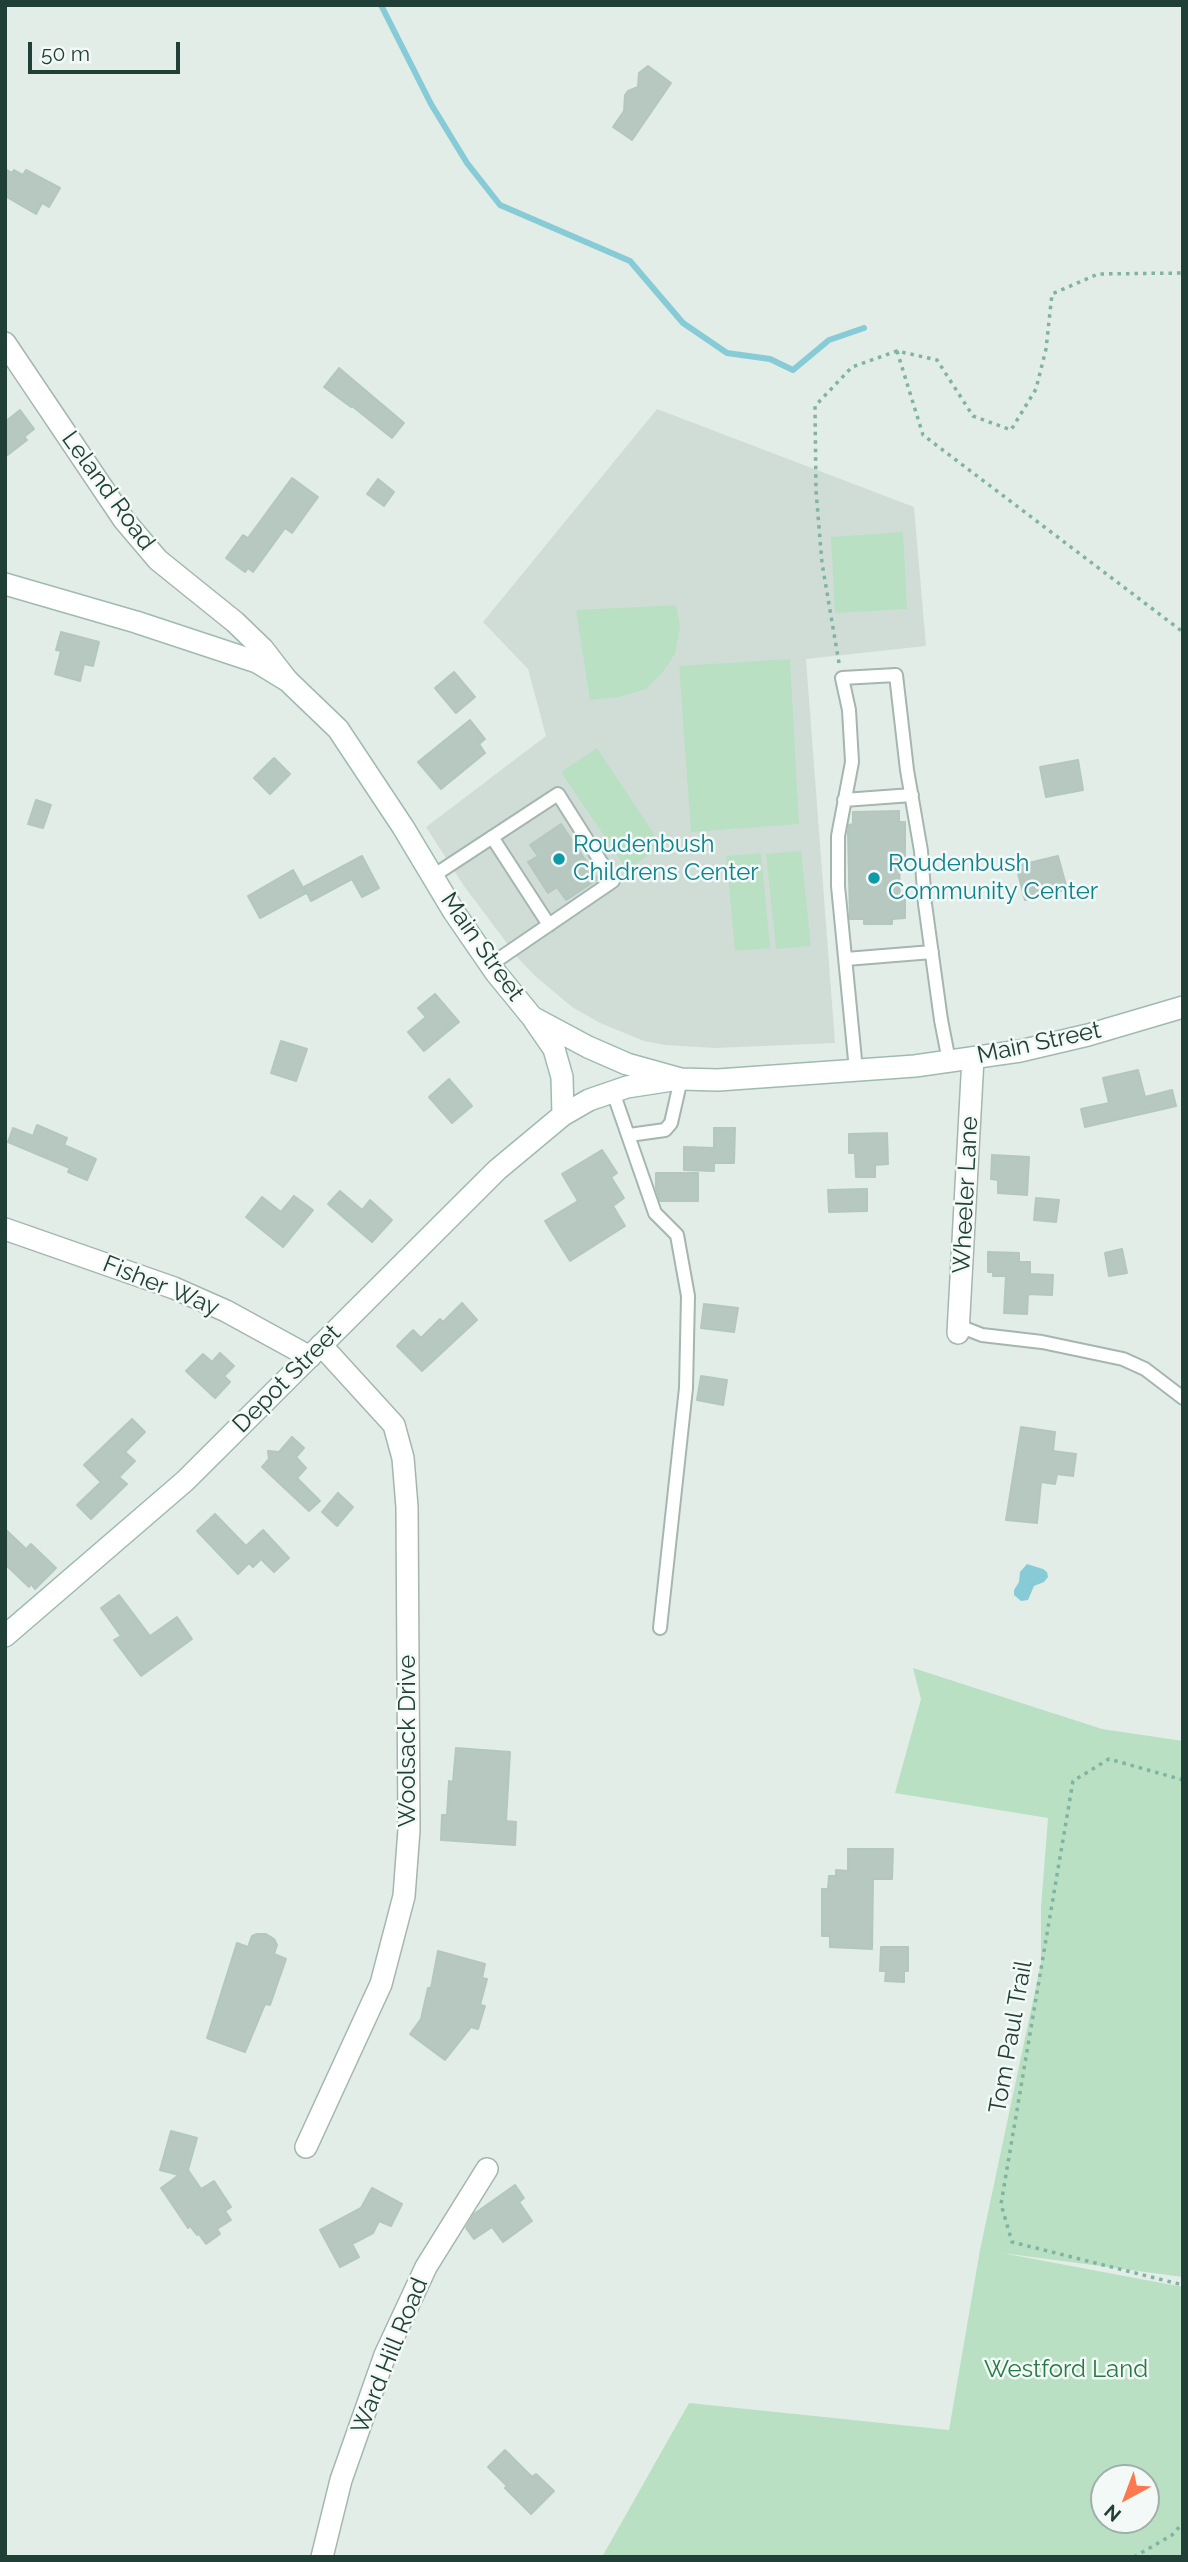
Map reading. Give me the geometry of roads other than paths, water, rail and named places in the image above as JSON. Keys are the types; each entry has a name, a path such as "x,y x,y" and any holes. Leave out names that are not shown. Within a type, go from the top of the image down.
{"main road":[{"name":"Leland Road","path":"5,343 124,520 158,560 251,638 288,681"},
{"name":"Main Street","path":"5,584 136,622 257,662 288,681 338,729 491,965 532,1017 627,1064 681,1079 718,1080 949,1061 1020,1051 1088,1035 1183,1007"},
{"path":"532,1017 554,1049 562,1077 563,1115"},
{"name":"Wheeler Lane","path":"958,1329 973,1058"},
{"name":"Depot Street","path":"5,1636 163,1501 497,1170 563,1115 589,1100 613,1091 681,1079"},
{"name":"Fisher Way","path":"5,1229 174,1288 315,1351"},
{"name":"Woolsack Drive","path":"306,2147 381,1984 404,1896 409,1830 407,1507 403,1458 394,1425 315,1351"},
{"name":"Ward Hill Road","path":"321,2557 341,2480 386,2355 426,2267 487,2169"}],"lane":[{"path":"856,1070 838,886 838,836 852,762 849,710 842,678 896,675 949,1061"},
{"path":"433,876 558,793 613,881 491,965"},
{"path":"844,800 912,795"},
{"path":"492,837 549,925"},
{"path":"846,960 932,952"},
{"path":"629,1135 665,1130 671,1123 681,1079"},
{"path":"613,1091 655,1213 677,1236 688,1296 686,1388 660,1628"},
{"path":"958,1329 982,1335 1042,1342 1123,1359 1145,1369 1183,1398"}],"water":[{"path":"1027,1564 1043,1569 1048,1577 1034,1586 1028,1600 1021,1601 1014,1595 1014,1590 1019,1582 1020,1572"}],"waterway":[{"path":"381,5 431,104 467,163 500,205 630,261 683,323 727,353 770,359 793,370 829,340 864,328"}],"place":[{"name":"Roudenbush Childrens Center","path":"559,859"},
{"name":"Roudenbush Community Center","path":"874,878"}],"park label":[{"name":"Westford Land","path":"1066,2370"}]}
